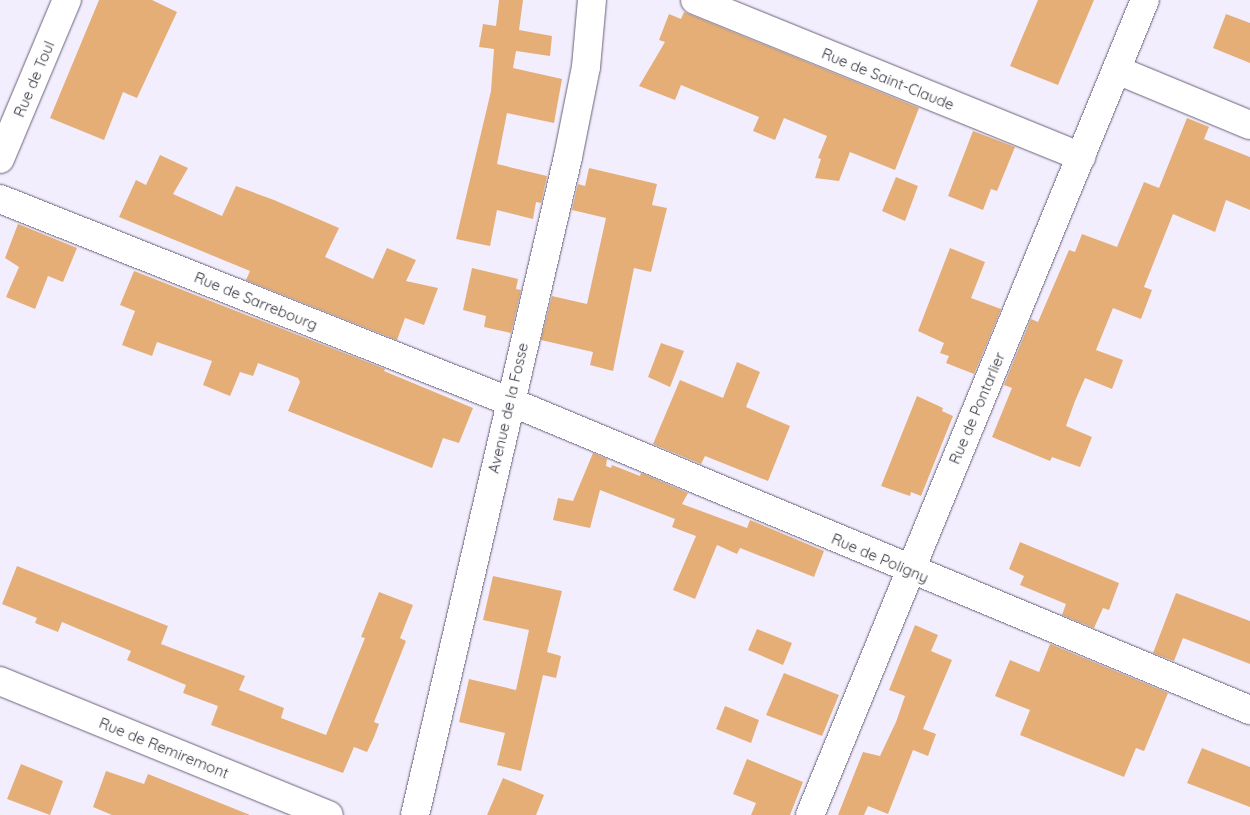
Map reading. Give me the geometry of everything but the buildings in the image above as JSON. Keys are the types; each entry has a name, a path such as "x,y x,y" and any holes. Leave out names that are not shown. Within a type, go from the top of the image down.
{"street":[{"name":"Rue de Toul","path":"0,159 67,0"},
{"name":"Avenue de la Fosse","path":"415,815 511,402 586,67 592,0"},
{"name":"Rue de Saint-Claude","path":"695,0 1081,157"},
{"name":"Rue de Pontarlier","path":"810,815 1145,0"},
{"path":"1117,70 1250,125"},
{"name":"Rue de Sarrebourg","path":"0,199 511,402"},
{"name":"Rue de Poligny","path":"511,402 910,570 1250,710"},
{"name":"Rue de Remiremont","path":"0,681 329,815"}]}
